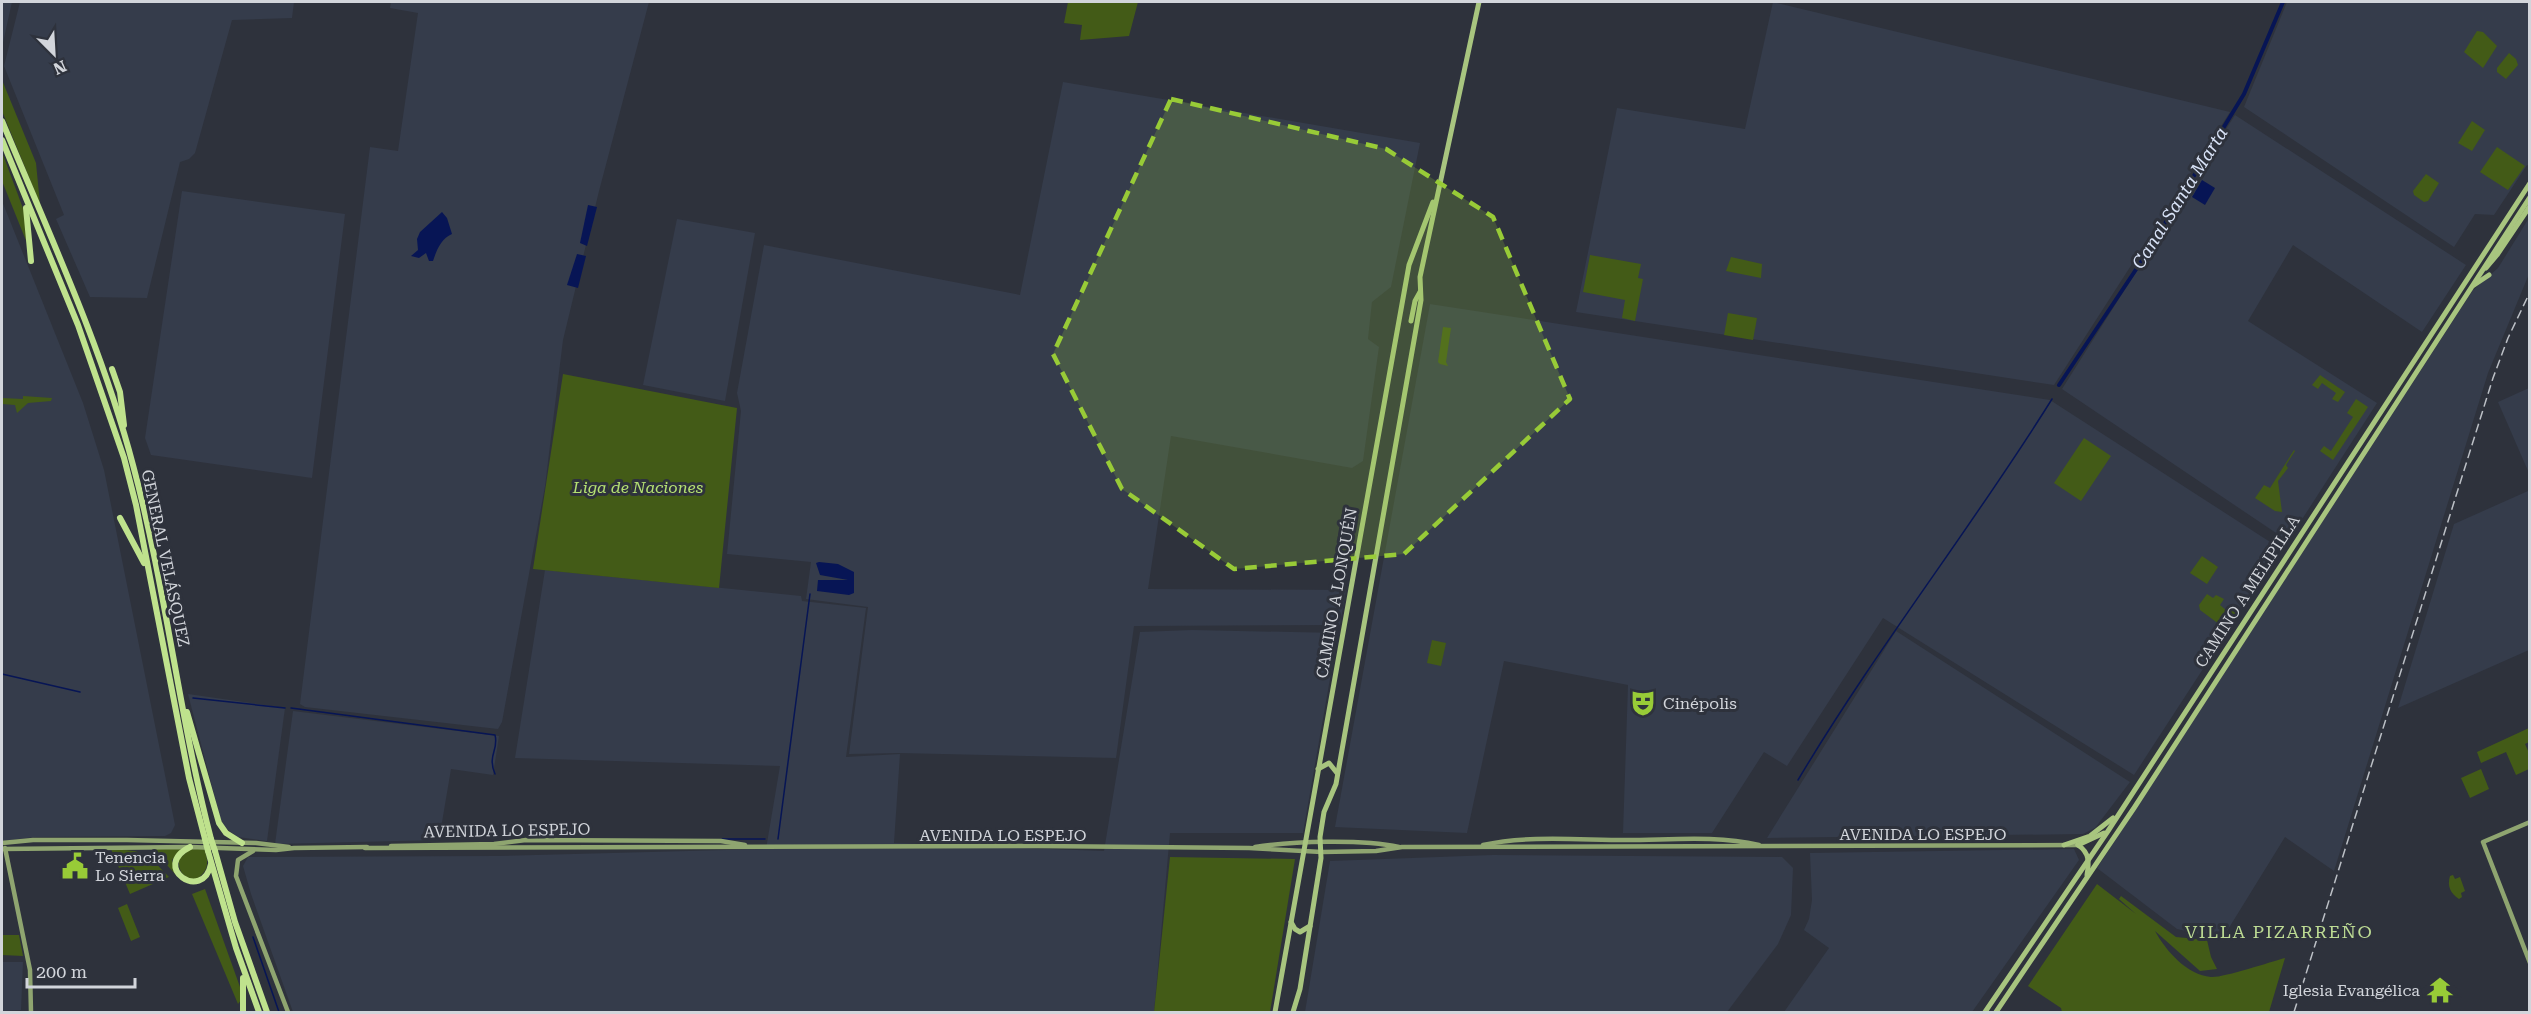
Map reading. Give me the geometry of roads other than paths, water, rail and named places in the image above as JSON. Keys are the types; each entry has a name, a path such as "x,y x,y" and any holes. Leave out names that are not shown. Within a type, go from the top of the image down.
{"highway":[{"name":"GENERAL VELÁSQUEZ","path":"2,121 84,321 126,438 144,508 208,839 267,1012"},
{"name":"GENERAL VELÁSQUEZ","path":"2,140 78,325 113,422 131,487 189,778 208,839"},
{"path":"16,176 28,216 31,261"},
{"path":"112,369 121,398 126,438"},
{"path":"120,518 139,551 149,578"},
{"path":"176,676 219,823 226,833 242,843"},
{"path":"190,847 180,854 175,862 177,872 183,879 195,882 202,879 210,870 211,860"},
{"name":"GENERAL VELÁSQUEZ","path":"211,851 211,860 236,948 259,1012"},
{"path":"236,948 244,984 243,1012"}],"main road":[{"name":"CAMINO A LONQUÉN","path":"1293,1012 1300,989 1311,924 1322,852 1320,843 1325,808 1335,787 1421,302 1420,277 1479,2"},
{"name":"CAMINO A LONQUÉN","path":"1275,1012 1412,252 1440,183"},
{"name":"CAMINO A MELIPILLA","path":"1985,1012 2108,831 2529,183"},
{"path":"2488,264 2529,197"},
{"path":"2488,264 2529,206"},
{"path":"2479,275 2476,264 2488,264"},
{"name":"CAMINO A MELIPILLA","path":"1996,1012 2134,808 2472,285 2488,264"},
{"path":"2472,285 2488,275"},
{"path":"1416,329 1411,321 1415,301 1420,292"},
{"path":"1398,323 1404,320 1411,321"},
{"path":"2230,642 2238,647"},
{"path":"1317,770 1329,763 1337,774"},
{"path":"2086,878 2085,850 2078,845 2108,831 2134,808"},
{"path":"2067,845 2090,836 2119,814"},
{"path":"2529,822 2483,840 2529,963"},
{"name":"AVENIDA LO ESPEJO","path":"3,843 33,840 130,840 242,843 294,848 1249,848 1322,852 1376,852 1402,847"},
{"path":"130,840 132,844 130,847"},
{"path":"1539,840 1539,847"},
{"name":"AVENIDA LO ESPEJO","path":"1474,847 1506,841 1539,840 1722,840 1742,841 1767,847"},
{"path":"1649,840 1649,847"},
{"path":"1722,840 1724,844 1722,847"},
{"path":"151,850 156,843 174,841"},
{"path":"3,843 30,970 32,1012"},
{"name":"AVENIDA LO ESPEJO","path":"1249,848 1305,843 1382,844 1402,847 2078,845"},
{"path":"2067,845 2082,852 2087,861"},
{"name":"AVENIDA LO ESPEJO","path":"3,849 130,847 151,850 190,847 276,850 294,848"},
{"path":"256,849 240,857 235,868 236,876 288,1012"},
{"path":"2060,900 2068,905"},
{"path":"1291,922 1300,933 1311,924"}],"waterway":[{"name":"Canal Santa Marta","path":"2059,385 2145,256 2244,94 2283,2"},
{"path":"1798,780 1859,683 1989,495 2052,399"},
{"path":"778,839 810,594"},
{"path":"2,674 80,692"},
{"path":"193,698 285,708"},
{"path":"291,708 495,735 496,745 492,762 495,774"},
{"path":"722,839 765,839"},
{"path":"253,937 279,1012"}],"railway":[{"path":"2294,1012 2493,378 2508,338 2530,292"}],"place":[{"name":"Cinépolis","path":"1643,703"},
{"name":"Tenencia Lo Sierra","path":"75,866"},
{"name":"Iglesia Evangélica","path":"2440,990"}],"district":[{"name":"VILLA PIZARREÑO","path":"2279,932"}],"park label":[{"name":"Liga de Naciones","path":"638,487"}]}
